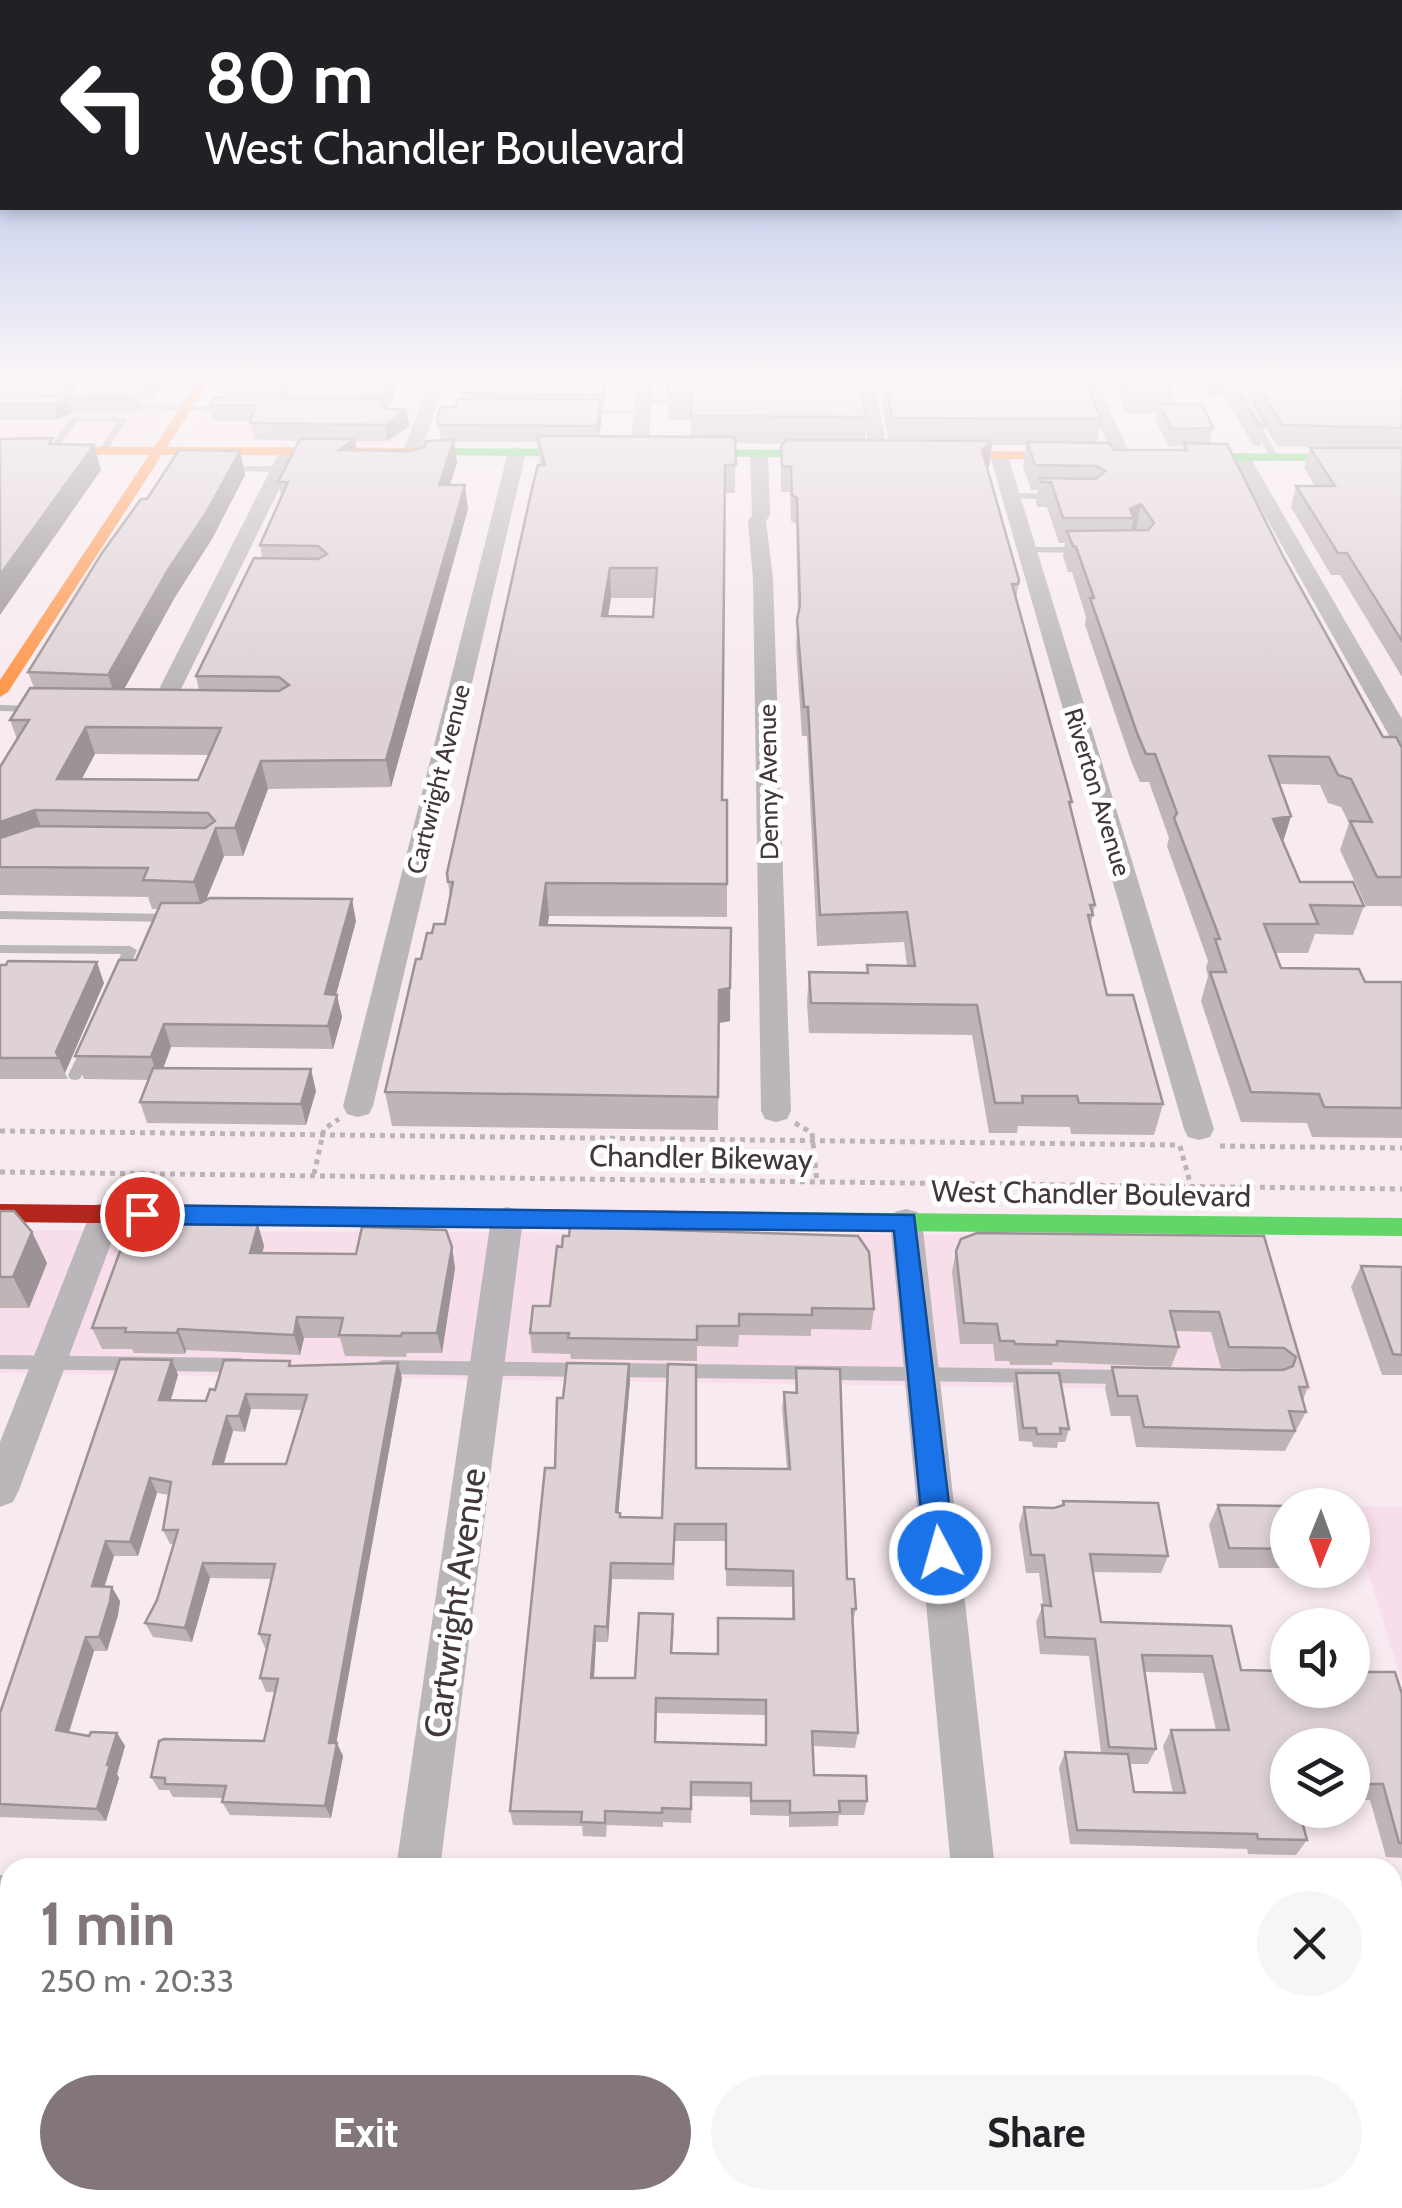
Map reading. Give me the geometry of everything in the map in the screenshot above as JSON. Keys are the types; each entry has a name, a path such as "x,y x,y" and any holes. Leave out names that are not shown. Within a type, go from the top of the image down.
{"main road":[{"path":"0,692 141,483"},
{"name":"West Chandler Boulevard","path":"0,1213 1402,1227"}],"street":[{"path":"171,687 235,578 274,483"},
{"name":"Cartwright Avenue","path":"358,1106 509,483"},
{"name":"Denny Avenue","path":"760,483 761,514 757,521 763,579 776,1111"},
{"name":"Riverton Avenue","path":"1007,483 1205,1140"},
{"path":"1255,483 1402,739"},
{"path":"0,1490 106,1214"},
{"name":"Cartwright Avenue","path":"419,1858 506,1219"},
{"path":"906,1222 972,1858"}],"lane":[{"path":"1011,496 1076,497"},
{"path":"1026,550 1088,550"},
{"path":"0,708 46,708"},
{"path":"0,916 188,918"},
{"path":"0,948 130,950 114,986"},
{"path":"76,1075 91,1040"},
{"path":"0,1362 258,1365"},
{"path":"354,1366 1136,1377"}],"path":[{"path":"314,1174 324,1129 358,1106"},
{"path":"776,1111 812,1133 817,1182"},
{"path":"0,1132 1180,1145 1205,1140"},
{"path":"1191,1186 1180,1140 1402,1148"},
{"name":"Chandler Bikeway","path":"0,1172 1402,1188"}],"shaded area":[{"path":"0,1230 1264,1236 1312,1391 0,1373"},
{"path":"1370,1506 1402,1507 1402,1683 1370,1578"}],"building":[{"path":"0,483 66,483 0,575"},
{"path":"157,483 222,483 108,675 28,672 102,553 141,499 147,499"},
{"path":"288,483 465,485 386,760 261,761 235,828 216,828 194,882 143,880 148,868 0,867 0,838 36,826 205,828 215,821 208,813 35,810 0,822 0,767 29,720 10,720 30,688 279,691 289,685 279,677 196,676 254,558 318,559 327,554 318,546 260,545","holes":["86,727 221,728 198,780 57,779"]},
{"path":"725,483 722,800 727,800 727,884 546,883 540,925 731,928 730,988 719,990 718,1097 385,1092 416,959 421,959 427,933 432,933 434,924 445,924 453,882 448,882 447,873 533,484","holes":["610,568 657,568 653,617 602,616"]},
{"path":"792,483 991,483 1019,580 1012,584 1072,802 1095,905 1090,905 1093,915 1088,915 1107,995 1133,995 1163,1104 1079,1103 1077,1096 1022,1096 1023,1103 995,1103 977,1005 811,1003 809,972 868,973 867,965 915,966 907,912 820,915 808,707 804,707 797,620 797,498 792,495"},
{"path":"1051,483 1247,483 1383,737 1396,737 1402,748 1402,877 1377,877 1350,821 1372,822 1351,779 1338,775 1329,757 1269,756 1291,816 1273,819 1300,882 1353,882 1364,906 1310,905 1318,924 1264,924 1281,968 1359,969 1365,982 1402,982 1402,1108 1324,1107 1319,1094 1251,1092 1210,972 1226,972 1215,939 1220,939 1174,818 1177,813 1155,754 1146,754 1137,733 1090,598 1094,598 1067,531 1148,530 1154,523 1141,504 1130,509 1134,518 1063,518"},
{"path":"1333,483 1402,483 1402,641 1347,553 1338,553 1296,486 1335,486"},
{"path":"210,898 352,899 325,994 337,995 328,1026 164,1024 151,1057 75,1056 119,960 136,960 161,903 200,903"},
{"path":"8,961 97,962 56,1052 59,1058 0,1058 0,965"},
{"path":"153,1068 311,1069 301,1104 140,1102"},
{"path":"0,1211 14,1211 32,1232 13,1277 0,1277"},
{"path":"147,1224 258,1225 250,1253 356,1254 362,1227 446,1230 452,1247 437,1333 339,1335 343,1318 297,1317 294,1335 92,1328 123,1243"},
{"path":"570,1227 858,1236 869,1252 874,1309 812,1308 812,1315 739,1314 739,1326 697,1326 697,1340 568,1338 569,1333 530,1333 533,1306 550,1306 557,1246 562,1247 563,1236 569,1236"},
{"path":"977,1233 1264,1236 1308,1387 1299,1387 1306,1412 1289,1411 1295,1431 1144,1427 1137,1396 1118,1396 1112,1367 1283,1370 1293,1366 1296,1357 1284,1348 1229,1347 1219,1312 1170,1311 1179,1347 1057,1341 1057,1345 1015,1344 1000,1341 997,1324 964,1323 956,1251 961,1239"},
{"path":"1361,1266 1402,1267 1402,1355 1393,1354"},
{"path":"120,1359 172,1360 159,1400 206,1401 210,1389 215,1390 224,1360 290,1361 289,1366 398,1363 329,1743 337,1743 325,1806 222,1802 226,1786 165,1784 165,1778 151,1777 159,1741 164,1739 264,1741 278,1679 260,1678 270,1635 259,1634 275,1564 203,1563 185,1628 145,1623 157,1600 178,1530 163,1530 171,1482 150,1478 130,1542 106,1541 92,1586 112,1587 110,1601 99,1637 86,1637 56,1730 89,1736 91,1732 117,1733 97,1809 0,1804 0,1713","holes":["246,1394 307,1395 286,1464 213,1464 227,1416 239,1416"]},
{"path":"567,1363 629,1364 616,1512 620,1517 662,1518 668,1364 696,1365 696,1468 790,1469 784,1392 797,1393 796,1368 840,1369 847,1579 854,1579 856,1609 852,1609 858,1733 812,1731 814,1775 866,1776 867,1801 839,1801 840,1812 790,1813 790,1801 751,1801 751,1783 691,1782 691,1809 662,1808 662,1813 605,1811 605,1823 581,1822 582,1812 510,1811 545,1468 555,1468 557,1398 563,1398","holes":["675,1524 726,1524 726,1569 793,1571 794,1619 718,1618 718,1654 671,1653 673,1614 639,1613 635,1678 591,1678 595,1626 607,1627 611,1563 673,1564","656,1698 766,1700 766,1745 655,1742"]},
{"path":"1016,1373 1059,1373 1069,1429 1060,1428 1061,1434 1037,1434 1036,1428 1023,1428"},
{"path":"1063,1501 1158,1503 1168,1556 1090,1554 1101,1622 1231,1626 1241,1670 1270,1671 1270,1708 1370,1708 1370,1672 1395,1672 1402,1694 1402,1843 1383,1784 1370,1784 1370,1728 1270,1728 1270,1828 1304,1828 1307,1840 1258,1839 1257,1834 1077,1830 1065,1752 1128,1754 1134,1792 1185,1793 1171,1730 1229,1730 1212,1656 1142,1655 1156,1749 1109,1747 1095,1639 1045,1637 1042,1605 1051,1606 1044,1555 1031,1555 1024,1507 1064,1505"},
{"path":"1218,1505 1270,1506 1270,1549 1229,1548"}],"traffic: fast":[{"path":"680,1220 1402,1227"}],"traffic: slow":[{"path":"0,692 137,483"}],"traffic: jam":[{"path":"0,1213 680,1220"}],"route":[{"path":"142,1214 906,1222 940,1553"}]}
